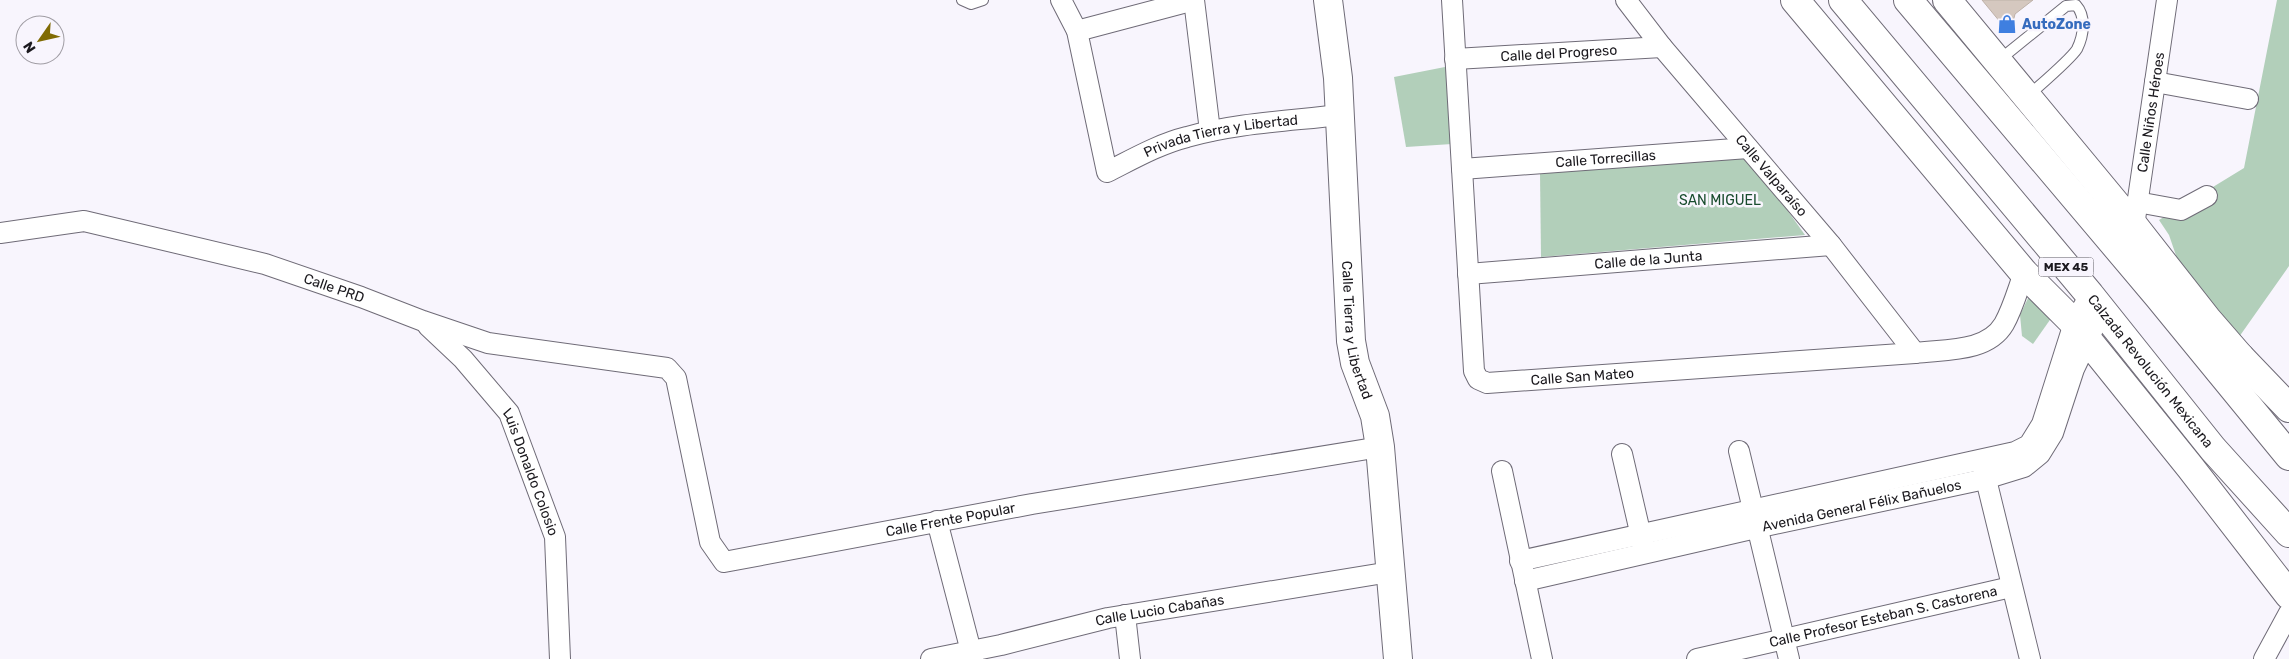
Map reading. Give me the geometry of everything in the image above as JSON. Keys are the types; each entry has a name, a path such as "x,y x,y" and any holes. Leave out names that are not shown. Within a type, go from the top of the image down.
{"street":[{"path":"1061,0 1077,31 1194,0 1210,132"},
{"name":"Calle Tierra y Libertad","path":"1328,0 1338,78 1351,341 1361,382 1375,416 1380,447 1398,659"},
{"name":"Calle San Mateo","path":"1452,0 1474,371 1478,379 1487,383 1915,353 1974,346 1992,337 2004,324 2024,272"},
{"name":"Calle Valparaíso","path":"1626,0 1662,47 1830,246 1915,353"},
{"path":"1795,0 2024,272 2081,331 2289,595"},
{"name":"Calzada Revolución Mexicana","path":"1843,0 2096,302 2213,449 2289,533"},
{"path":"1908,0 2229,364 2289,408"},
{"path":"1947,0 2027,97 2136,214 2229,364 2289,456"},
{"name":"Calle Niños Héroes","path":"2136,214 2167,0"},
{"name":"Privada Tierra y Libertad","path":"1077,31 1106,172 1165,144 1210,132 1340,115"},
{"name":"Calle del Progreso","path":"1455,59 1662,47"},
{"path":"2155,82 2248,99"},
{"name":"Calle Torrecillas","path":"1462,169 1748,148"},
{"path":"2136,214 2181,210 2207,196"},
{"name":"Calle PRD","path":"0,233 84,221 265,264 361,296 423,321 488,343 667,368"},
{"name":"Calle de la Junta","path":"1468,274 1830,246"},
{"name":"Avenida General Félix Bañuelos","path":"1755,518 1985,479 2024,467 2035,449 2042,424 2081,331 2096,302"},
{"name":"Luis Donaldo Colosio","path":"423,321 464,359 509,413 555,537 560,659"},
{"name":"Calle Frente Popular","path":"667,368 676,378 710,542 724,562 1032,504 1380,447"},
{"name":"Avenida General Félix Bañuelos","path":"1525,582 1643,545 1981,460 2035,449"},
{"path":"1739,451 1789,659"},
{"path":"1622,454 1643,545"},
{"path":"1981,460 2030,659"},
{"path":"1502,471 1542,659"},
{"path":"937,521 973,655"},
{"name":"Avenida General Félix Bañuelos","path":"1520,561 1643,545"},
{"name":"Calle Lucio Cabañas","path":"931,659 973,655 1125,615 1390,572"},
{"name":"Calle Profesor Esteban S. Castorena","path":"1697,659 2011,587"},
{"path":"2264,659 2289,613"},
{"path":"1125,615 1130,659"}],"lane":[{"path":"962,0 972,4 983,0"},
{"path":"1998,61 2066,6 2076,5 2082,12 2083,26 2076,50 2027,97"}],"green space":[{"path":"2277,0 2289,0 2289,266 2239,337 2181,270 2169,235 2159,220 2244,168"},
{"path":"1450,66 1452,144 1406,147 1394,77"},
{"name":"SAN MIGUEL","path":"1748,155 1805,235 1541,257 1540,173"},
{"path":"2029,296 2052,317 2033,344 2022,336 2020,315"}],"building":[{"name":"AutoZone","path":"1982,0 2033,0 2015,14 2010,34"}],"place":[{"name":"AutoZone","path":"2007,24"}]}
